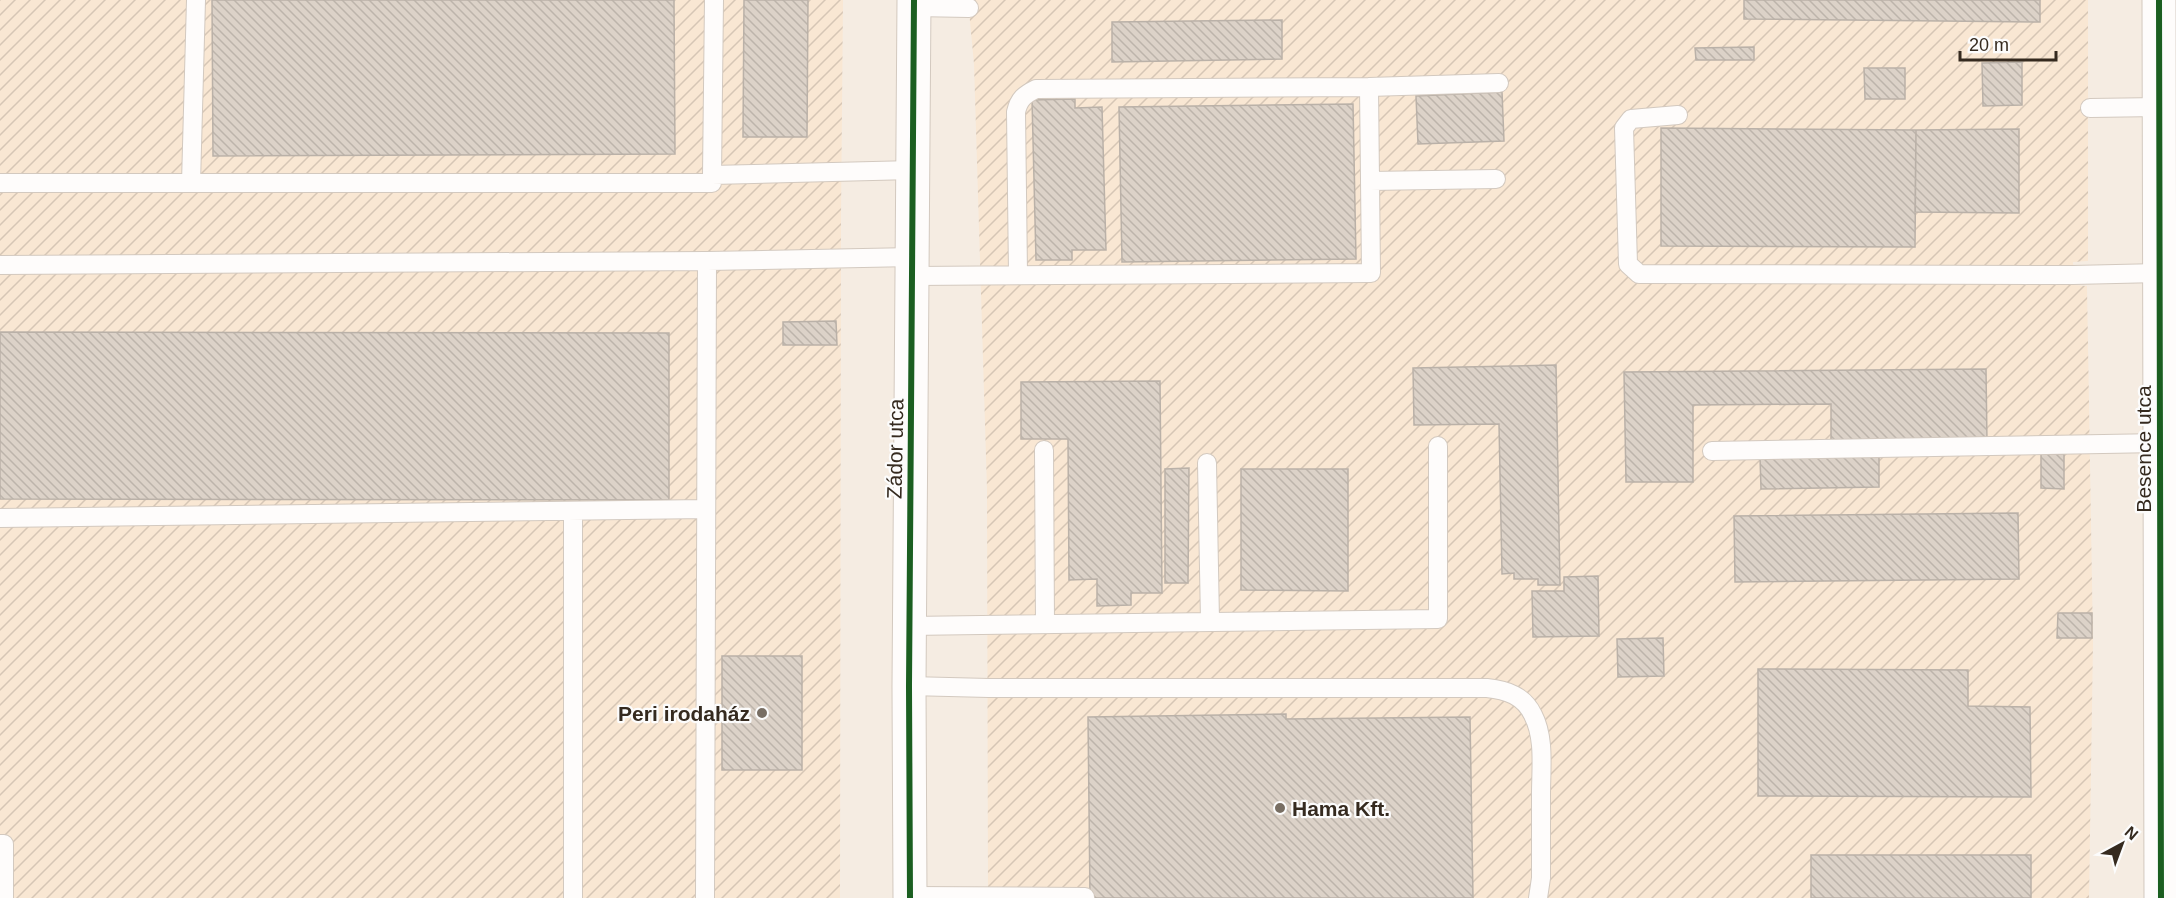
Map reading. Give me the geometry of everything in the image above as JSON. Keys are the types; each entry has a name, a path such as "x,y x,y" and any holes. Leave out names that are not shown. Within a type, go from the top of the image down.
{"street":[{"name":"Besence utca","path":"2159,0 2160,443 2168,702 2168,812 2161,898"},
{"name":"Zádor utca","path":"910,897 909,626 914,4"}],"lane":[{"path":"191,183 196,0"},
{"path":"0,183 712,183 714,0"},
{"path":"914,4 969,8"},
{"path":"1018,274 1016,112 1018,102 1025,94 1036,89 1369,87 1499,82"},
{"path":"0,265 707,261 913,266 1018,274 1371,273 1369,87"},
{"path":"2090,108 2159,107"},
{"path":"1678,115 1631,119 1624,128 1628,264 1639,274 2073,275 2159,273"},
{"path":"712,175 913,170"},
{"path":"1370,181 1496,179"},
{"path":"705,898 707,261"},
{"path":"1712,451 2160,443"},
{"path":"909,626 1438,619 1438,446"},
{"path":"1044,450 1046,623"},
{"path":"1207,463 1210,621"},
{"path":"0,518 706,509"},
{"path":"573,511 573,898"},
{"path":"909,686 1500,689 1524,701 1533,715 1541,749 1541,878 1538,898"},
{"path":"0,844 4,844 4,898"},
{"path":"910,897 1085,897"}],"shaded area":[{"path":"0,0 843,0 840,898 0,898"},
{"path":"968,0 2088,0 2088,261 2073,262 2074,285 2087,286 2093,642 2089,898 988,898 987,489 974,64"}],"building":[{"path":"212,0 674,0 675,154 213,156"},
{"path":"744,0 808,0 807,137 743,137"},
{"path":"1744,0 2040,0 2040,22 1744,19"},
{"path":"1282,20 1282,59 1112,62 1112,22"},
{"path":"1754,47 1754,60 1696,60 1695,48"},
{"path":"2022,62 2022,105 1983,106 1982,63"},
{"path":"1864,68 1905,68 1905,99 1865,99"},
{"path":"1502,92 1504,141 1418,144 1416,96"},
{"path":"1075,99 1075,108 1102,107 1106,250 1072,250 1072,260 1036,260 1032,100"},
{"path":"1353,104 1356,259 1122,262 1119,107"},
{"path":"1661,128 1916,130 1915,247 1661,246"},
{"path":"2019,129 2019,213 1915,212 1916,130"},
{"path":"836,321 837,345 783,345 783,322"},
{"path":"0,332 669,333 669,500 0,499"},
{"path":"1556,365 1560,585 1538,585 1538,579 1514,579 1514,573 1502,574 1499,424 1414,425 1413,368"},
{"path":"1986,369 1987,442 1831,444 1831,404 1693,405 1693,482 1626,482 1624,372"},
{"path":"1160,381 1162,593 1131,593 1131,605 1097,606 1097,579 1069,580 1068,439 1021,439 1021,382"},
{"path":"1879,454 1879,487 1761,489 1760,457"},
{"path":"2041,454 2064,454 2064,489 2041,488"},
{"path":"1189,468 1188,583 1165,583 1165,469"},
{"path":"1241,469 1348,469 1348,591 1241,590"},
{"path":"2018,513 2019,579 1735,582 1734,516"},
{"path":"1598,576 1599,636 1533,637 1532,591 1564,591 1564,577"},
{"path":"2058,613 2092,613 2092,638 2057,638"},
{"path":"1663,638 1664,676 1618,677 1617,639"},
{"name":"Peri irodaház","path":"722,656 802,656 802,770 722,770"},
{"path":"1758,669 1968,670 1968,706 2030,707 2031,797 1758,796"},
{"name":"Hama Kft.","path":"1286,714 1286,719 1470,717 1473,898 1090,898 1088,717"},
{"path":"1811,855 2031,855 2031,898 1811,898"}],"cycle path":[{"path":"910,898 909,686 914,0"},
{"path":"2159,0 2161,898"}],"place":[{"name":"Peri irodaház","path":"762,713"},
{"name":"Hama Kft.","path":"1280,808"}]}
